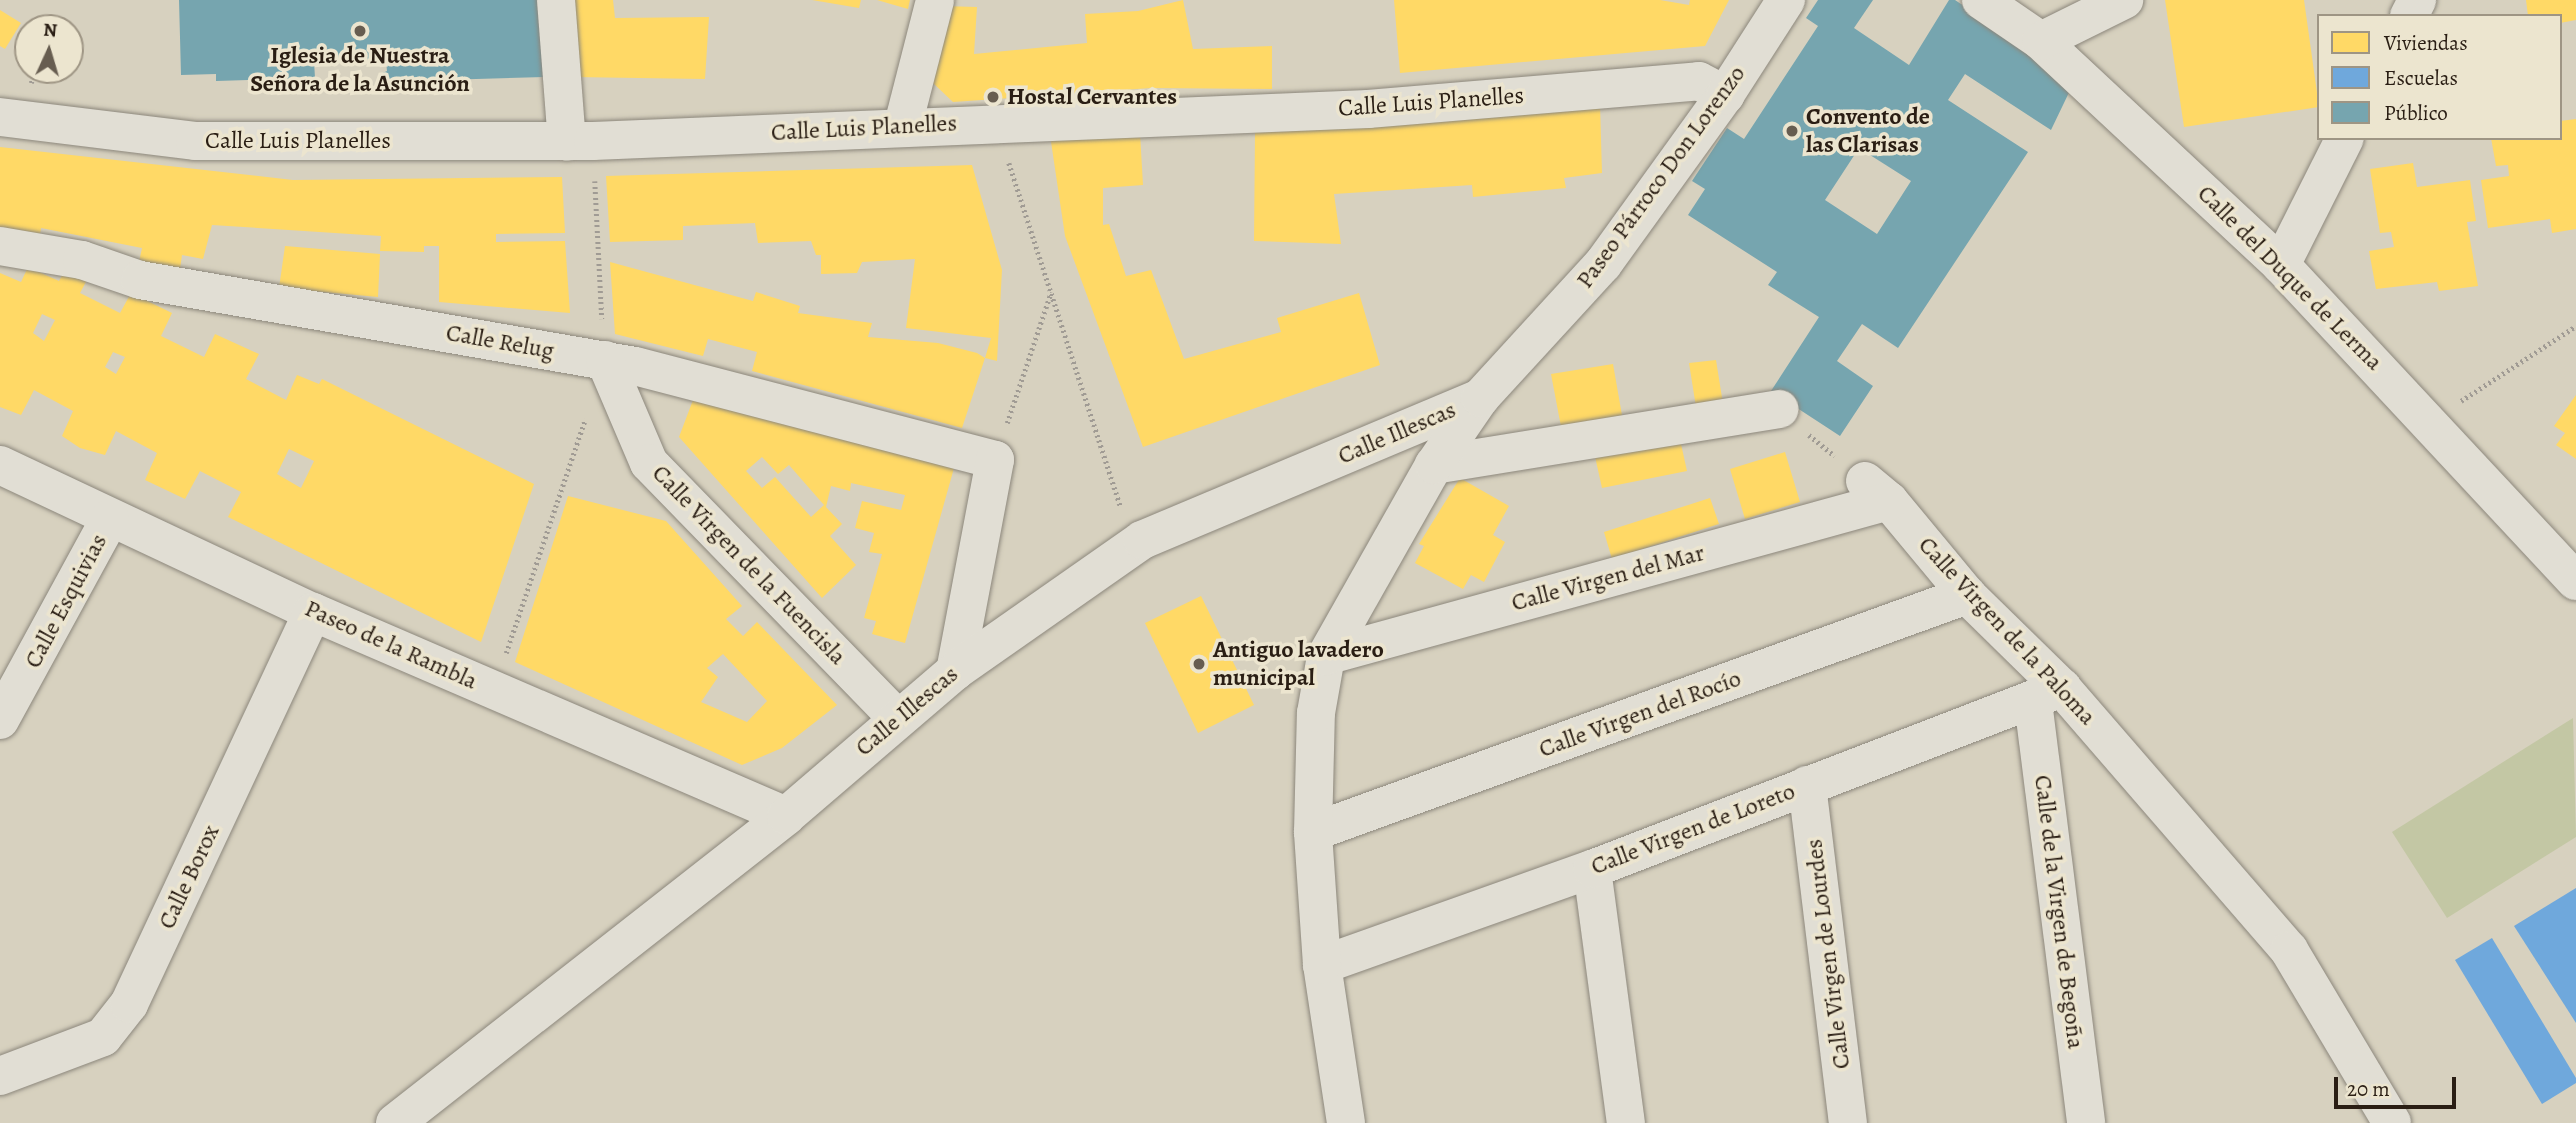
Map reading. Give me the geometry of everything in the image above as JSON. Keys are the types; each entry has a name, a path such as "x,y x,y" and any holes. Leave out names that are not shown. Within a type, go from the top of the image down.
{"street":[{"path":"556,0 580,141"},
{"path":"903,125 935,0"},
{"name":"Paseo Párroco Don Lorenzo","path":"1346,1123 1322,965 1313,832 1316,713 1326,656 1434,465 1480,398 1603,264 1726,95 1786,0"},
{"name":"Calle del Duque de Lerma","path":"1981,0 2041,41 2281,265 2431,422 2576,581"},
{"path":"2041,41 2124,0"},
{"name":"Calle Luis Planelles","path":"0,117 195,141 580,141 903,125 1368,109 1699,81 1726,95"},
{"path":"2281,265 2344,140"},
{"name":"Calle Relug","path":"0,246 82,260 140,279 604,360 995,460"},
{"name":"Calle Virgen de la Fuencisla","path":"604,360 649,463 896,717"},
{"name":"Calle Illescas","path":"395,1123 786,816 896,717 955,671 1142,540 1480,398"},
{"path":"1434,465 1779,409"},
{"path":"955,671 995,460"},
{"name":"Paseo de la Rambla","path":"0,465 313,612 786,816"},
{"name":"Calle Virgen de la Paloma","path":"1877,491 2047,695 2289,950 2392,1123"},
{"name":"Calle Virgen del Mar","path":"1326,656 1877,491"},
{"name":"Calle Esquivias","path":"1,722 110,518"},
{"name":"Calle Virgen del Rocío","path":"1313,832 1967,596"},
{"name":"Calle Borox","path":"0,1076 103,1037 129,1004 313,612"},
{"name":"Calle Virgen de Loreto","path":"1322,965 1592,869 2047,695"},
{"name":"Calle de la Virgen de Begoña","path":"2047,695 2086,1123"},
{"name":"Calle Virgen de Lourdes","path":"1807,785 1848,1123"},
{"path":"1592,869 1626,1123"}],"path":[{"path":"995,122 1130,535 1142,540"},
{"path":"494,690 604,360 580,141"},
{"path":"995,460 1051,292"},
{"path":"2431,422 2576,326"},
{"path":"1779,409 1877,491"}],"green space":[{"path":"2573,718 2576,837 2447,918 2392,832"}],"building: Viviendas":[{"path":"571,0 613,0 615,18 709,17 705,79 573,77"},
{"path":"812,0 861,0 859,8"},
{"path":"877,0 910,0 908,9"},
{"path":"1183,0 1193,49 1272,46 1272,89 1151,88 953,102 933,83 942,6 977,7 974,54 1087,43 1085,14 1138,11"},
{"path":"1394,0 1660,0 1689,5 1690,0 1729,0 1705,46 1400,73"},
{"path":"2165,0 2304,0 2317,107 2184,127"},
{"path":"2526,0 2576,0 2576,20 2562,23 2562,14 2528,14"},
{"path":"0,10 14,19 14,34 5,49 0,46"},
{"path":"1600,104 1602,173 1564,178 1566,188 1473,197 1472,185 1334,194 1341,244 1254,241 1255,132"},
{"path":"2576,119 2576,229 2552,233 2550,219 2488,228 2481,180 2509,176 2508,165 2496,166 2491,140 2562,140 2562,121"},
{"path":"1140,133 1143,185 1103,188 1103,225 1109,224 1126,276 1151,270 1184,359 1281,332 1277,318 1359,293 1380,365 1143,447 1065,236 1050,135"},
{"path":"0,147 293,180 562,177 565,233 496,234 496,242 565,241 570,313 439,302 439,246 424,246 424,252 380,251 381,236 212,225 203,259 182,255 180,269 139,262 142,248 41,228 39,242 0,234"},
{"path":"2413,163 2417,187 2470,180 2476,221 2467,222 2478,286 2439,291 2437,282 2376,289 2369,251 2394,247 2391,232 2380,233 2370,169"},
{"path":"972,165 1002,270 997,361 985,358 991,338 906,328 915,259 862,262 857,273 821,274 821,255 816,255 811,241 758,243 755,223 683,226 683,240 610,242 606,176"},
{"path":"285,246 380,254 378,297 279,288"},
{"path":"610,262 753,301 756,292 800,306 798,313 872,323 868,337 938,343 977,353 985,358 962,428 752,371 757,352 708,339 703,356 615,334"},
{"path":"67,266 87,280 80,293 120,313 131,293 172,313 161,336 204,357 215,334 259,354 246,379 286,400 297,375 319,384 322,379 534,484 481,642 228,517 241,492 200,471 185,499 145,480 157,453 116,431 105,455 80,448 62,436 73,411 34,390 21,415 0,407 0,273 21,282 28,267 59,281","holes":["42,314 55,320 44,341 33,333","113,352 125,357 116,374 105,367","289,449 314,461 301,488 277,474"]},
{"path":"1716,360 1723,404 1696,407 1689,363"},
{"path":"1613,364 1623,421 1562,432 1551,374"},
{"path":"2576,395 2576,459 2556,445 2565,433 2554,426"},
{"path":"693,400 954,468 905,643 872,634 876,621 864,618 882,554 869,552 874,533 855,528 862,501 901,510 905,495 851,483 850,491 831,486 826,507 842,524 830,536 856,565 822,598 679,437","holes":["762,457 778,474 789,465 824,505 811,517 775,477 762,488 746,471"]},
{"path":"1679,435 1687,471 1602,488 1594,452"},
{"path":"1785,452 1800,502 1745,519 1730,469"},
{"path":"1460,478 1509,506 1493,535 1505,542 1484,582 1471,575 1463,589 1415,563 1424,546 1419,544"},
{"path":"568,496 666,521 742,606 726,619 743,636 757,622 837,705 782,748 742,765 515,662","holes":["723,654 767,701 747,722 701,702 718,677 707,668"]},
{"path":"1710,498 1719,524 1612,559 1604,532"},
{"name":"Antiguo lavadero municipal","path":"1201,596 1254,705 1198,733 1145,623"}],"building: Escuelas":[{"path":"2576,888 2576,1023 2514,926"},
{"path":"2492,938 2576,1078 2576,1083 2542,1104 2455,960"}],"building: Público":[{"name":"Iglesia de Nuestra Señora de la Asunción","path":"179,0 540,0 544,77 442,80 442,87 433,86 433,80 394,82 387,86 378,75 387,71 386,61 314,61 315,78 216,81 216,74 181,75"},
{"path":"1818,0 1873,0 1854,28 1909,65 1949,0 1955,0 2075,80 2051,130 1965,74 1948,100 2028,152 1898,348 1862,324 1837,361 1873,386 1840,436 1771,391 1819,317 1768,285 1777,272 1688,215 1705,189 1692,181 1727,128 1744,139 1818,26 1806,18","holes":["1859,148 1911,181 1877,234 1825,200"]}],"place":[{"name":"Iglesia de Nuestra Señora de la Asunción","path":"360,31"},
{"name":"Hostal Cervantes","path":"993,97"},
{"name":"Convento de las Clarisas","path":"1792,131"},
{"name":"Antiguo lavadero municipal","path":"1199,664"}]}
